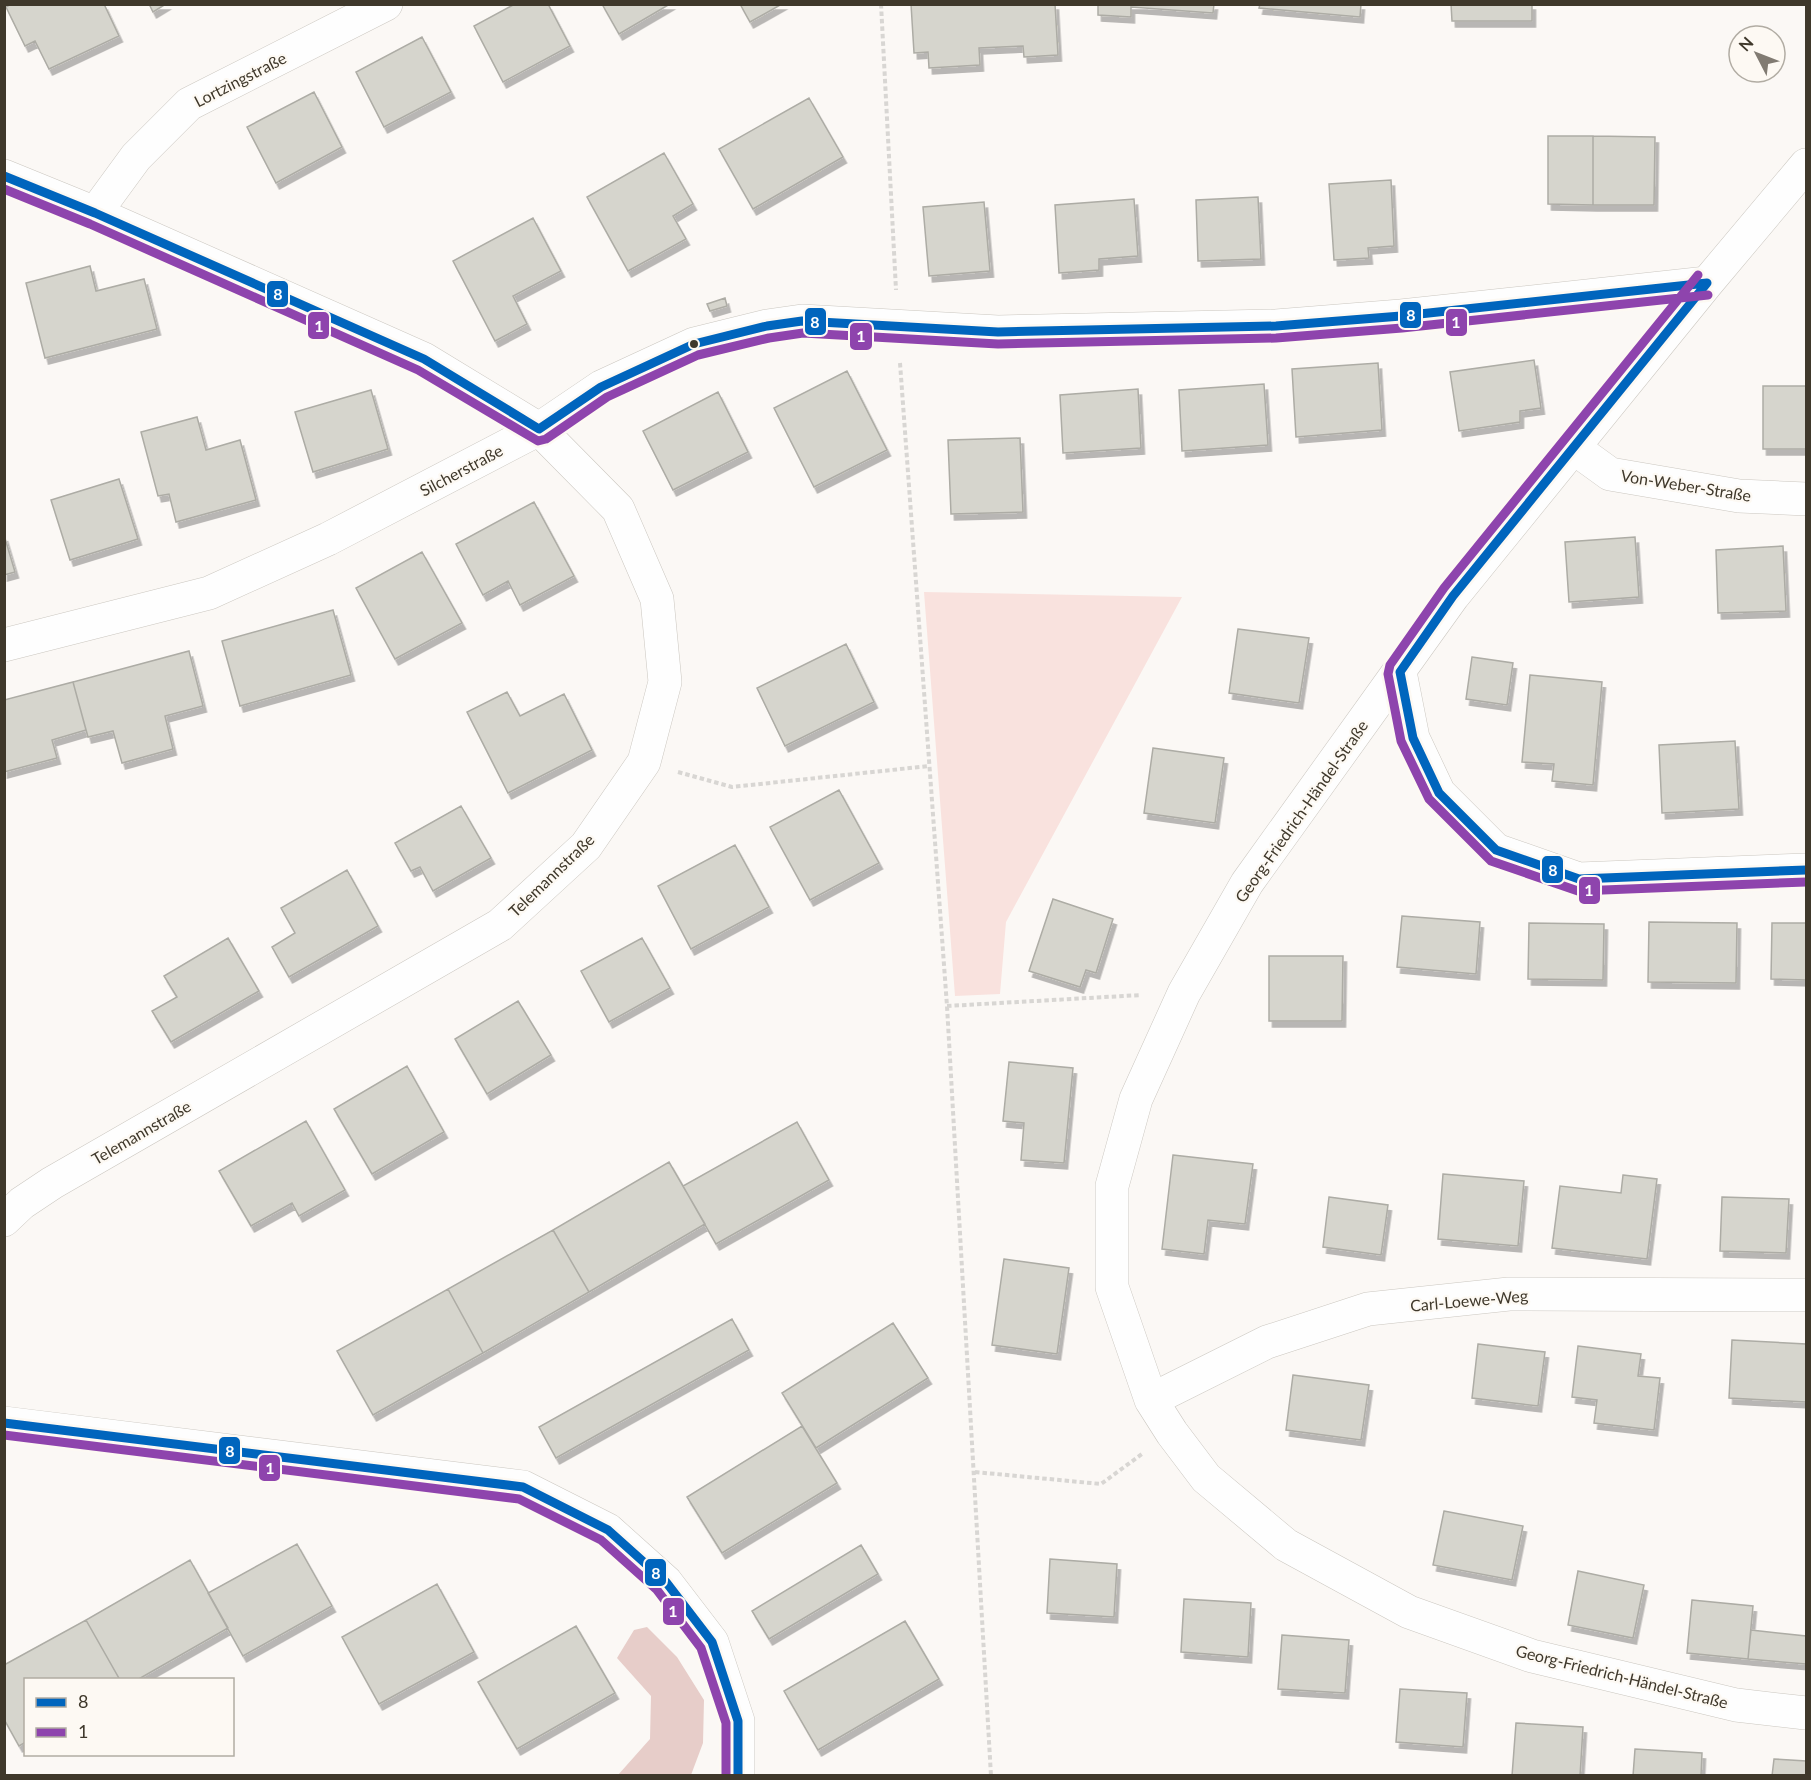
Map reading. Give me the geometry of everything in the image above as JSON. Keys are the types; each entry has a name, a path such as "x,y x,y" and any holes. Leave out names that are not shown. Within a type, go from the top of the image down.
{"street":[{"name":"Lortzingstraße","path":"95,213 136,158 189,104 386,4"},
{"name":"Georg-Friedrich-Händel-Straße","path":"1806,165 1707,283 1453,596 1247,883 1184,993 1136,1099 1113,1186 1112,1287 1150,1400 1172,1433 1206,1478 1286,1545 1408,1612 1532,1656 1736,1705 1806,1713"},
{"name":"Telemannstraße","path":"4,176 95,213 424,360 539,429 618,509 657,599 665,682 644,762 586,846 500,925 52,1183 22,1203 4,1220"},
{"name":"Silcherstraße","path":"4,645 209,593 328,539 539,429 601,387 694,344 767,326 802,321 998,332 1276,326 1401,316 1707,283"},
{"name":"Von-Weber-Straße","path":"1574,448 1610,474 1739,496 1806,499"},
{"path":"1400,672 1413,738 1439,793 1496,850 1579,879 1806,870"},
{"name":"Carl-Loewe-Weg","path":"1150,1400 1267,1342 1368,1309 1509,1294 1806,1295"},
{"path":"4,1423 523,1487 608,1530 666,1582 712,1642 738,1721 738,1776"}],"path":[{"path":"881,4 898,326 947,1006 991,1776"},
{"path":"644,762 732,787 929,766"},
{"path":"947,1006 1184,993"},
{"path":"975,1472 1101,1484 1172,1433"}],"shaded area":[{"path":"924,592 1182,597 1006,922 1000,994 955,996"},
{"path":"647,1627 677,1657 704,1700 703,1743 691,1775 618,1775 650,1739 651,1696 617,1658 634,1630"}],"building":[{"path":"11,4 104,4 119,36 49,69 35,41 25,46 6,7"},
{"path":"149,4 166,4 153,12"},
{"path":"515,4 548,4 570,46 503,82 474,26"},
{"path":"602,4 670,4 619,34"},
{"path":"740,4 782,4 750,22"},
{"path":"911,4 1055,4 1058,55 1024,57 1023,46 979,48 980,65 929,68 928,52 914,53"},
{"path":"1098,4 1214,4 1213,13 1131,7 1131,17 1098,15"},
{"path":"1260,4 1361,4 1360,17 1259,8"},
{"path":"1451,4 1532,4 1532,21 1452,21"},
{"path":"422,37 451,92 384,127 356,72"},
{"path":"314,92 342,147 276,183 247,127"},
{"path":"809,98 843,157 753,209 719,149"},
{"path":"1548,136 1593,136 1593,205 1548,204"},
{"path":"1593,136 1655,137 1654,205 1593,205"},
{"path":"664,153 693,204 673,216 686,239 628,271 587,197"},
{"path":"1391,180 1394,246 1368,248 1369,258 1334,260 1329,184"},
{"path":"1258,197 1261,259 1198,261 1196,200"},
{"path":"1134,199 1138,256 1099,259 1099,270 1059,273 1055,205"},
{"path":"984,202 990,271 929,276 923,207"},
{"path":"533,218 561,271 513,296 527,324 495,341 453,261"},
{"path":"90,266 96,291 144,279 157,329 45,358 26,283"},
{"path":"725,298 727,306 710,311 707,304"},
{"path":"1534,360 1541,408 1520,411 1520,422 1459,431 1450,372"},
{"path":"1378,363 1382,430 1296,437 1292,369"},
{"path":"847,371 887,450 814,487 774,408"},
{"path":"1264,384 1268,445 1182,451 1179,390"},
{"path":"1763,386 1806,386 1806,449 1763,449"},
{"path":"1138,389 1141,448 1063,453 1060,395"},
{"path":"371,390 388,449 313,472 295,412"},
{"path":"718,392 748,452 673,490 643,431"},
{"path":"197,417 206,450 240,440 256,500 176,522 169,494 158,496 141,432"},
{"path":"1020,438 1023,512 951,514 948,440"},
{"path":"119,479 138,539 70,560 51,500"},
{"path":"534,502 574,576 520,605 508,581 483,595 456,544"},
{"path":"4,535 15,572 4,575"},
{"path":"1635,537 1639,597 1569,602 1565,542"},
{"path":"1783,546 1786,611 1718,613 1716,550"},
{"path":"422,552 462,623 395,659 356,588"},
{"path":"333,610 351,675 240,706 222,641"},
{"path":"1238,629 1309,638 1299,703 1229,693"},
{"path":"846,644 874,702 785,746 757,688"},
{"path":"189,651 203,706 165,716 173,749 122,763 113,731 88,737 73,682"},
{"path":"1472,657 1513,663 1507,705 1466,699"},
{"path":"1530,675 1602,682 1593,785 1552,781 1554,764 1522,762"},
{"path":"73,682 86,730 52,740 57,758 4,772 4,700"},
{"path":"507,692 520,716 564,694 592,750 508,793 467,712"},
{"path":"1735,741 1739,809 1662,813 1659,745"},
{"path":"1153,748 1224,758 1215,823 1144,813"},
{"path":"839,790 879,863 810,900 770,827"},
{"path":"461,806 491,858 433,891 420,867 411,871 395,843"},
{"path":"735,845 769,907 691,949 658,886"},
{"path":"347,870 378,926 289,977 272,947 295,933 281,908"},
{"path":"1053,899 1113,919 1096,973 1086,970 1080,987 1029,971"},
{"path":"1402,916 1480,922 1476,974 1397,967"},
{"path":"1649,922 1737,923 1736,983 1648,982"},
{"path":"1529,923 1604,924 1603,980 1528,979"},
{"path":"1772,923 1806,923 1806,980 1771,979"},
{"path":"228,938 259,991 171,1042 152,1011 177,997 164,976"},
{"path":"642,938 670,988 609,1022 581,971"},
{"path":"1269,956 1343,956 1342,1021 1269,1021"},
{"path":"518,1001 551,1055 487,1094 455,1039"},
{"path":"1009,1062 1073,1068 1064,1163 1021,1160 1024,1123 1003,1121"},
{"path":"407,1066 444,1132 372,1174 334,1109"},
{"path":"306,1121 345,1190 299,1216 292,1203 251,1226 219,1171"},
{"path":"797,1122 829,1180 716,1244 683,1186"},
{"path":"1173,1155 1253,1164 1245,1224 1208,1220 1204,1254 1162,1249"},
{"path":"669,1162 705,1224 589,1292 553,1230"},
{"path":"1443,1174 1524,1181 1518,1246 1438,1239"},
{"path":"1623,1175 1657,1179 1647,1259 1552,1248 1560,1186 1621,1193"},
{"path":"1329,1197 1388,1205 1381,1255 1323,1247"},
{"path":"1722,1197 1789,1199 1786,1253 1720,1251"},
{"path":"553,1230 589,1292 483,1353 448,1289"},
{"path":"1004,1259 1069,1268 1057,1354 992,1345"},
{"path":"448,1289 483,1353 373,1415 337,1351"},
{"path":"732,1319 749,1350 556,1458 539,1427"},
{"path":"893,1323 928,1378 816,1448 782,1393"},
{"path":"1732,1340 1806,1344 1806,1402 1729,1398"},
{"path":"1478,1344 1545,1352 1538,1406 1472,1398"},
{"path":"1578,1346 1641,1354 1638,1376 1660,1378 1654,1430 1594,1423 1597,1400 1572,1397"},
{"path":"1293,1375 1369,1385 1361,1440 1286,1430"},
{"path":"802,1426 837,1483 722,1553 687,1497"},
{"path":"1444,1511 1523,1526 1512,1580 1433,1565"},
{"path":"297,1544 332,1606 243,1656 208,1593"},
{"path":"861,1545 878,1574 769,1639 752,1611"},
{"path":"1050,1559 1117,1564 1114,1617 1047,1613"},
{"path":"190,1560 228,1628 140,1678 119,1678 86,1620"},
{"path":"1578,1571 1644,1585 1633,1638 1568,1625"},
{"path":"437,1584 474,1652 379,1704 342,1637"},
{"path":"1184,1599 1251,1603 1248,1657 1181,1652"},
{"path":"1692,1600 1753,1606 1748,1659 1687,1653"},
{"path":"86,1620 119,1678 24,1678 24,1743 19,1746 4,1719 4,1665"},
{"path":"905,1621 939,1679 818,1750 784,1691"},
{"path":"576,1626 615,1693 517,1749 478,1682"},
{"path":"1751,1630 1806,1636 1806,1664 1748,1659"},
{"path":"1282,1635 1349,1640 1345,1693 1278,1689"},
{"path":"1400,1689 1467,1693 1463,1747 1396,1742"},
{"path":"1516,1723 1583,1727 1580,1776 1512,1776"},
{"path":"1635,1749 1702,1753 1701,1776 1633,1776"},
{"path":"1774,1759 1806,1761 1806,1776 1772,1776"}],"transit line":[{"name":"8","path":"4,176 95,213 424,359 539,429 601,387 694,344 767,326 802,321 998,332 1276,326 1401,316 1707,283"},
{"name":"1","path":"4,189 90,224 418,370 538,441 546,439 607,397 698,355 769,338 803,333 998,344 1276,338 1402,328 1708,295"},
{"name":"1","path":"1698,275 1444,588 1390,665 1388,674 1401,741 1429,799 1491,861 1578,891 1806,882"},
{"name":"8","path":"1707,283 1453,596 1400,672 1413,738 1439,793 1496,850 1579,879 1806,870"},
{"name":"8","path":"4,1423 523,1487 608,1530 666,1582 712,1642 738,1721 738,1776"},
{"name":"1","path":"4,1435 519,1499 601,1540 657,1590 701,1648 726,1723 726,1776"}]}
